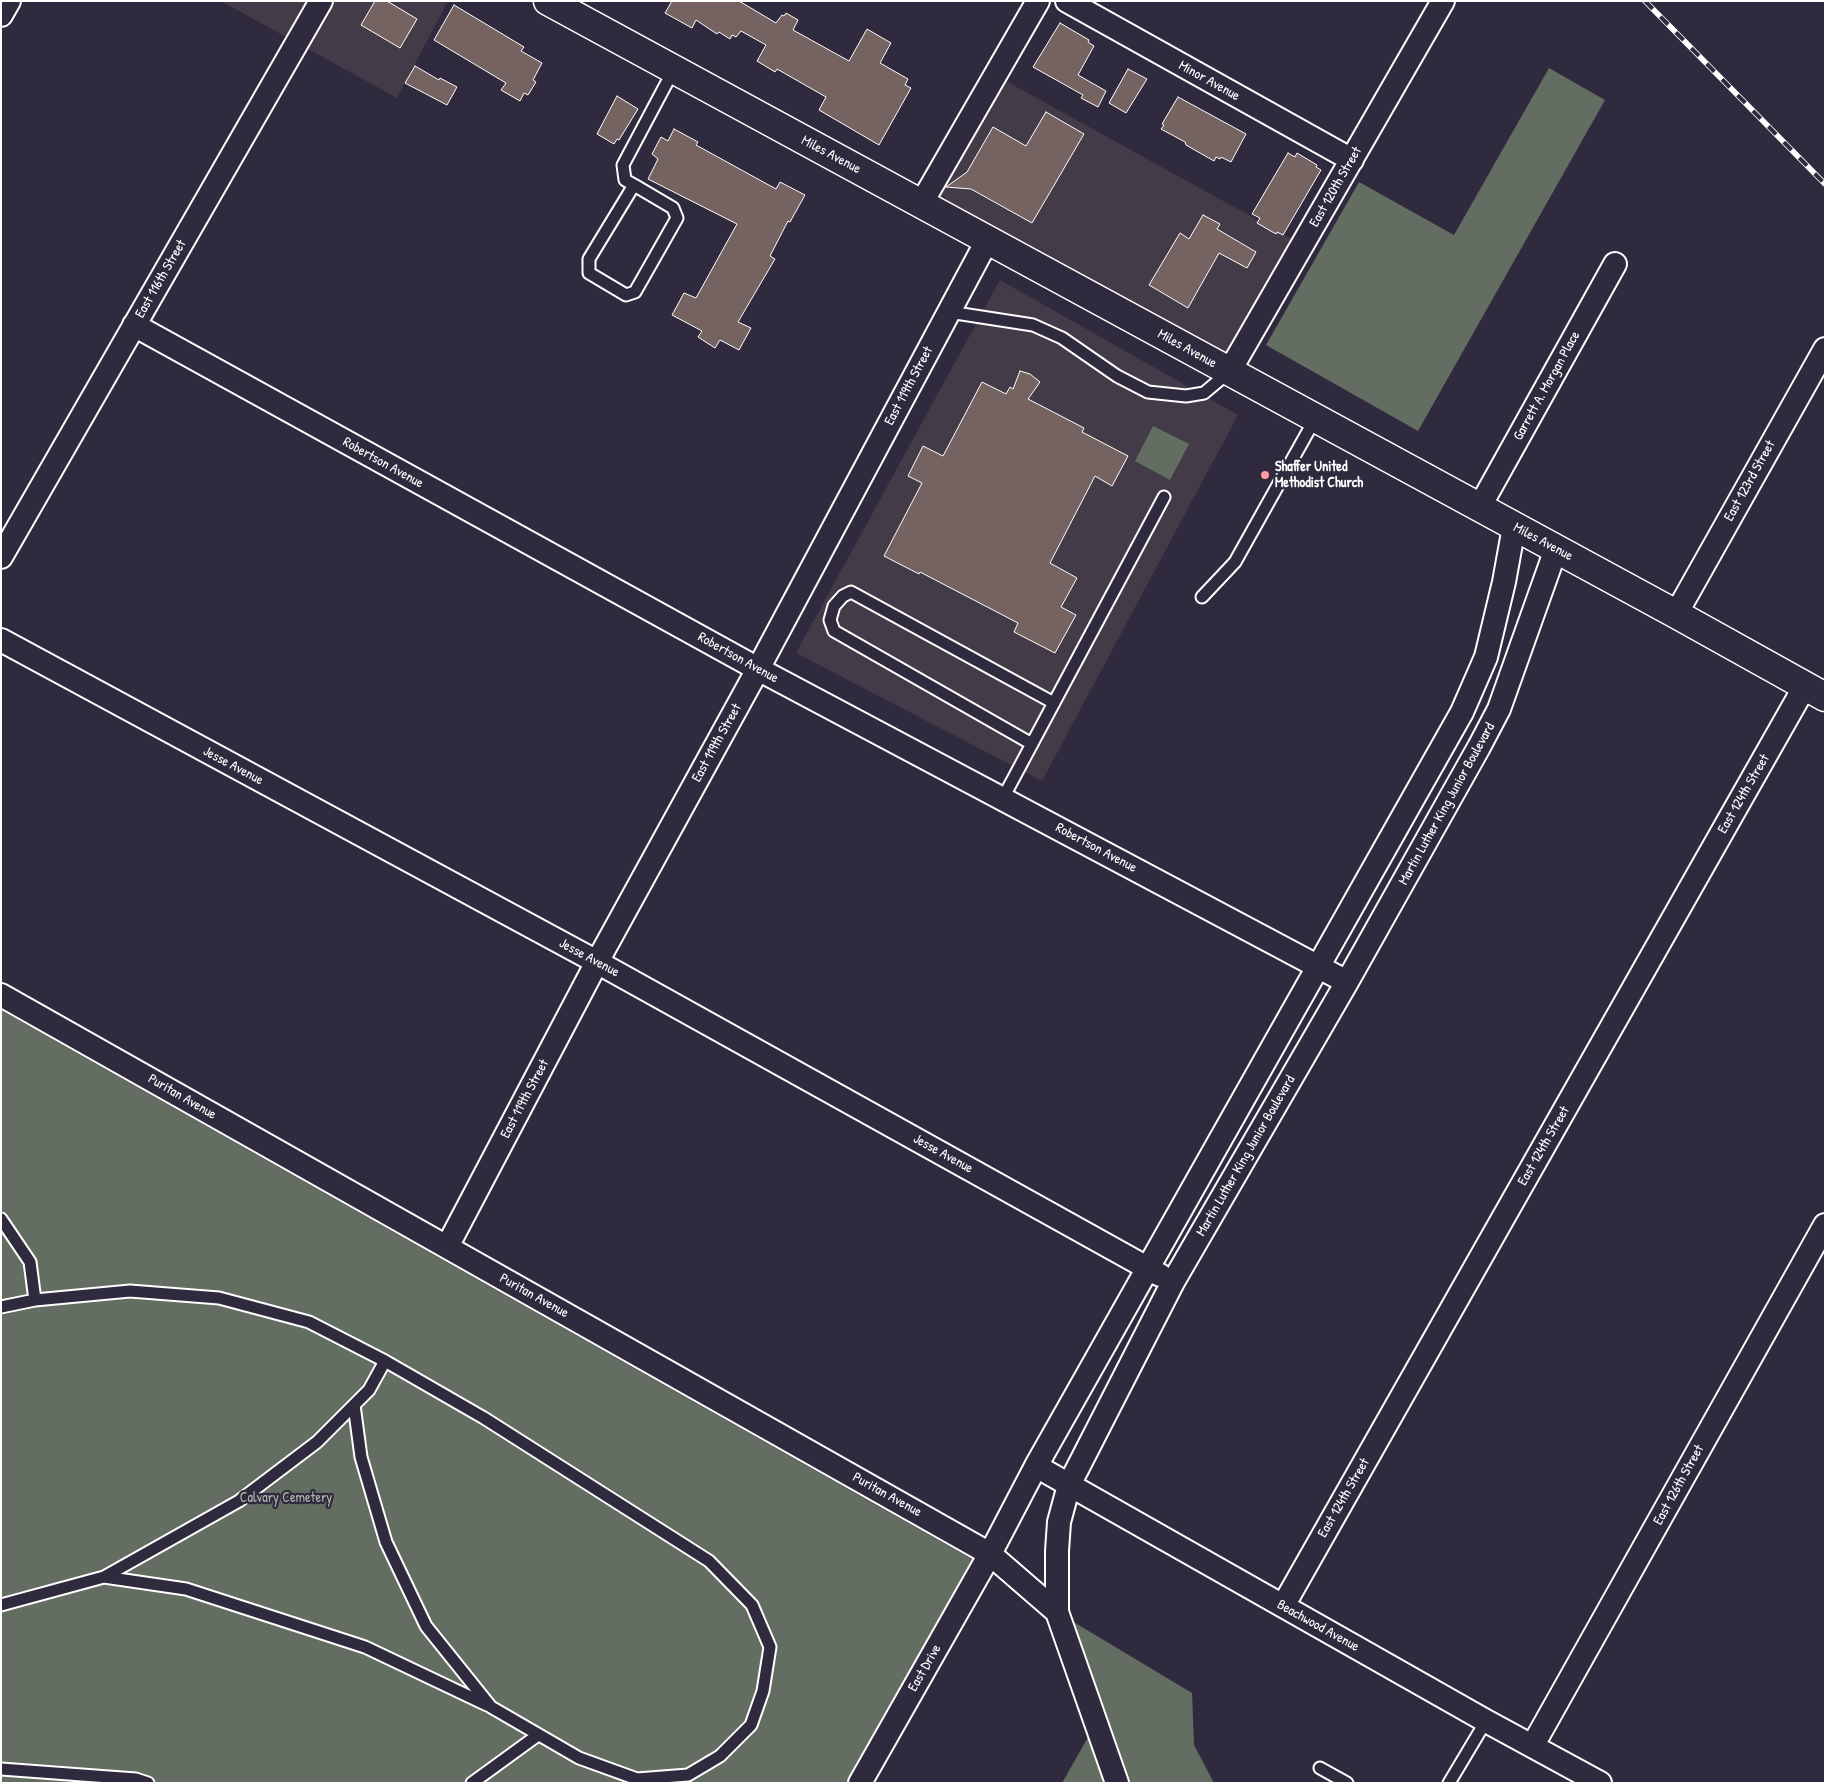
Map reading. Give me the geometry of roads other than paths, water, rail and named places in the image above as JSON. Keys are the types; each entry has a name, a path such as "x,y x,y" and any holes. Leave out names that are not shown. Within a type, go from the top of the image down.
{"main road":[{"name":"Miles Avenue","path":"548,1 1676,614 1815,692"}],"street":[{"name":"East 116th Street","path":"1,556 321,1"},
{"path":"921,204 1038,1"},
{"name":"Minor Avenue","path":"1067,1 1352,160"},
{"name":"East 120th Street","path":"1229,372 1443,1"},
{"name":"East 119th Street","path":"447,1247 597,962 758,669 988,239"},
{"name":"Garrett A. Morgan Place","path":"1479,508 1614,264"},
{"name":"Robertson Avenue","path":"134,326 758,669 1347,982"},
{"name":"East 123rd Street","path":"1676,614 1825,349"},
{"path":"990,1554 1036,1466 1462,712 1486,657 1504,582 1514,527"},
{"name":"Martin Luther King Junior Boulevard","path":"1117,1783 1057,1612 1059,1522 1069,1484 1173,1282 1347,982 1480,747 1498,709 1556,549"},
{"name":"Jesse Avenue","path":"1,640 597,962 1173,1282"},
{"name":"East 124th Street","path":"1283,1606 1815,692"},
{"name":"Puritan Avenue","path":"1,995 990,1554 1057,1612"},
{"name":"East 126th Street","path":"1533,1745 1825,1225"},
{"name":"Beachwood Avenue","path":"1036,1466 1486,1721 1600,1783"},
{"name":"East Drive","path":"860,1783 990,1554"}],"lane":[{"path":"634,185 589,259 589,273 626,295 635,292 677,218 673,208 626,180 623,165 674,71"},
{"path":"949,312 1034,325 1062,338 1117,376 1148,392 1186,396 1204,393 1229,372"},
{"path":"1202,597 1235,562 1315,419"},
{"path":"1003,798 1164,497"},
{"path":"1032,744 834,631 830,620 834,606 851,592 1054,703"},
{"path":"1,1219 30,1262 35,1300"},
{"path":"1,1307 35,1300 130,1291 218,1298 309,1322 385,1361 484,1418 709,1561 752,1605 770,1647 763,1691 751,1724 720,1756 688,1775 637,1779 579,1758 491,1707 365,1647 186,1589 104,1577"},
{"path":"1,1606 104,1577 239,1500 317,1442 369,1390 385,1361"},
{"path":"354,1405 361,1457 386,1542 426,1626 491,1707"},
{"path":"1449,1783 1486,1721"},
{"path":"472,1783 538,1735"},
{"path":"1320,1768 1347,1783"},
{"path":"1,1769 136,1780 148,1783"}],"railway":[{"path":"1645,1 1825,184"}],"place":[{"name":"Shaffer United Methodist Church","path":"1265,475"}],"park label":[{"name":"Calvary Cemetery","path":"286,1498"}]}
